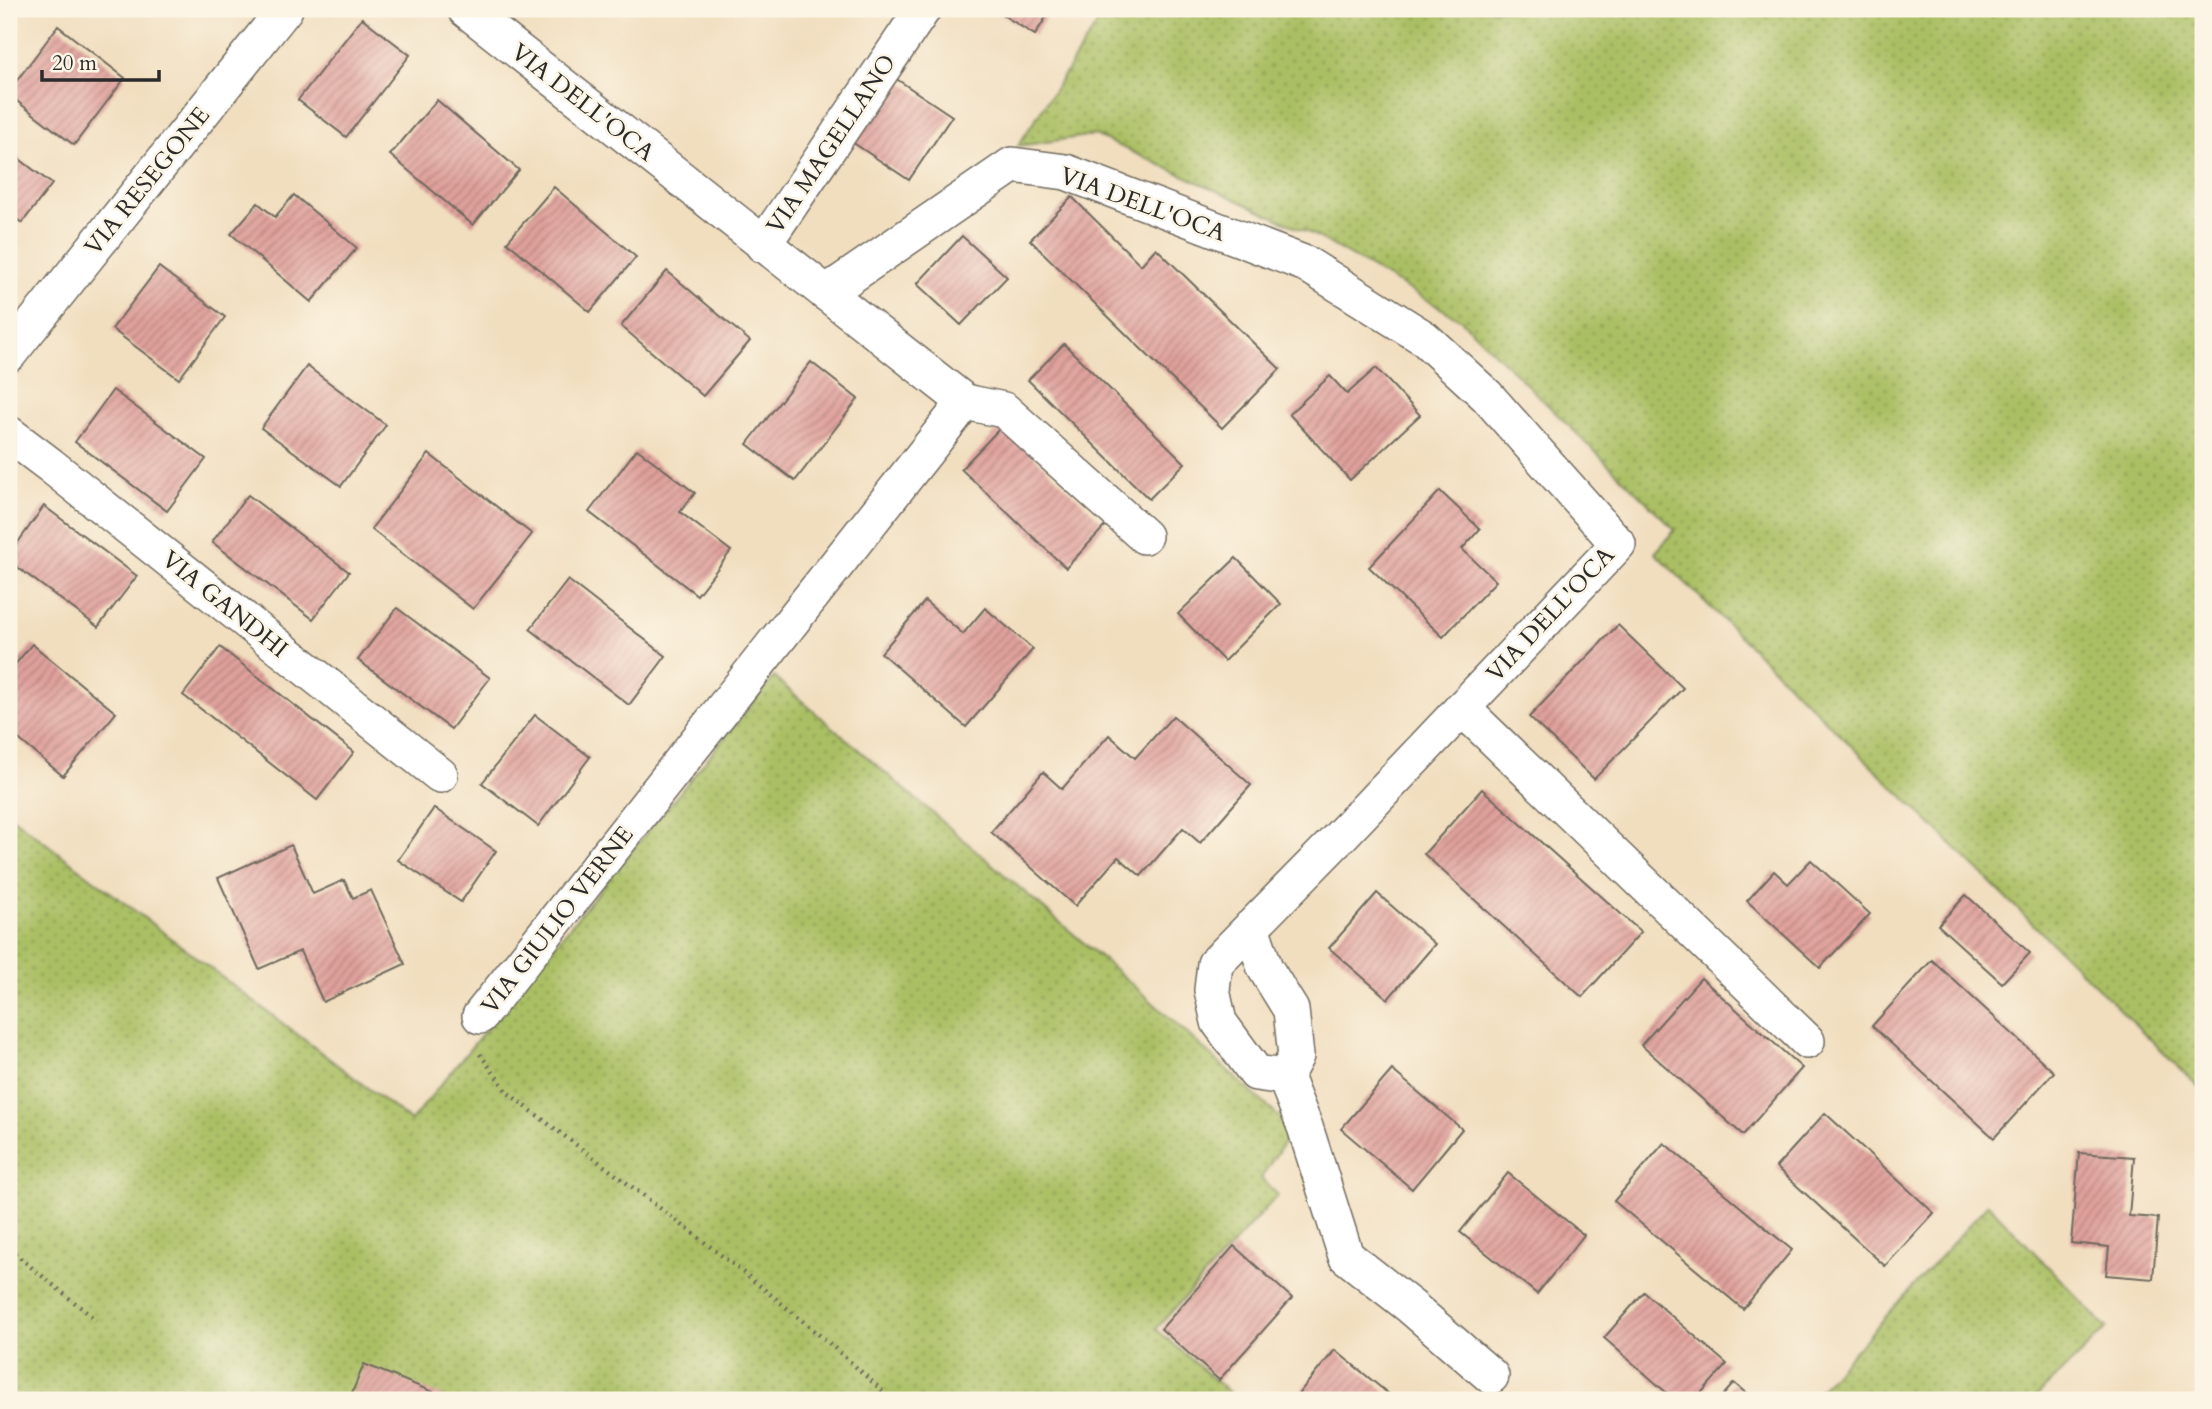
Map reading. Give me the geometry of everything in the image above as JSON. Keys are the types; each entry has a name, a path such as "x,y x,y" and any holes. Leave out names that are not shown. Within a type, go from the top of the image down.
{"street":[{"name":"VIA RESEGONE","path":"9,354 285,9"},
{"name":"VIA DELL'OCA","path":"465,9 826,293 1012,165 1066,172 1306,264 1424,338 1487,396 1618,544 1216,964 1212,990 1219,1022 1256,1073 1285,1077"},
{"name":"VIA MAGELLANO","path":"763,245 923,9"},
{"path":"826,293 965,402 1004,410 1144,536"},
{"name":"VIA GIULIO VERNE","path":"480,1016 965,402"},
{"name":"VIA GANDHI","path":"9,435 440,775"},
{"path":"1462,708 1807,1041"},
{"path":"1251,928 1265,968 1291,1010 1296,1056 1285,1077 1305,1126 1346,1256 1410,1306 1491,1376"}],"path":[{"name":"VIA GIULIO VERNE","path":"480,1016 477,1048 509,1093 775,1297 892,1400"},
{"path":"9,1249 96,1320"}],"green space":[{"path":"1107,9 2203,9 2203,1091 1655,553 1675,530 1461,320 1318,237 1095,135 1018,146"},
{"path":"774,677 1141,992 1289,1126 1290,1133 1261,1178 1278,1195 1156,1329 1238,1400 9,1400 9,815 411,1121"},
{"path":"1988,1204 2107,1328 2033,1400 1810,1400"}],"building":[{"path":"993,9 1051,9 1035,35"},
{"path":"362,18 410,55 346,137 298,100"},
{"path":"58,26 125,78 74,145 9,95 9,91"},
{"path":"895,78 952,116 909,180 852,142"},
{"path":"437,100 519,170 473,225 390,155"},
{"path":"9,151 52,184 22,223 9,213"},
{"path":"554,187 636,257 590,312 507,242"},
{"path":"294,195 357,248 311,302 231,234 258,203 275,217"},
{"path":"1072,197 1141,265 1156,248 1280,369 1222,428 1030,240"},
{"path":"962,236 1007,277 961,325 917,284"},
{"path":"159,267 225,317 179,379 112,329"},
{"path":"667,271 750,341 703,396 621,326"},
{"path":"1064,344 1185,463 1149,499 1028,380"},
{"path":"811,362 858,399 795,481 747,444"},
{"path":"307,366 386,425 341,486 261,428"},
{"path":"1376,368 1420,415 1350,480 1289,414 1330,376 1347,394"},
{"path":"113,390 206,459 167,511 75,442"},
{"path":"1002,426 1106,525 1066,568 961,469"},
{"path":"637,449 695,493 680,512 731,551 697,595 589,512"},
{"path":"429,454 532,534 473,609 371,529"},
{"path":"1440,491 1480,529 1462,549 1496,581 1443,637 1369,567"},
{"path":"248,495 349,572 313,619 212,542"},
{"path":"44,506 137,576 98,627 9,561 9,555"},
{"path":"1236,558 1281,604 1224,661 1178,614"},
{"path":"568,580 666,656 629,705 530,629"},
{"path":"925,601 963,634 985,608 1033,649 966,727 881,653"},
{"path":"397,608 490,678 451,729 358,660"},
{"path":"1618,625 1683,688 1594,779 1529,717"},
{"path":"32,644 116,713 63,776 9,731 9,672"},
{"path":"220,647 354,752 317,800 183,695"},
{"path":"535,715 590,757 538,826 482,783"},
{"path":"1173,716 1251,785 1200,843 1183,828 1141,876 1118,857 1075,906 991,832 1043,772 1062,789 1109,735 1135,758"},
{"path":"1482,789 1641,932 1582,997 1424,854"},
{"path":"434,808 496,851 461,902 398,860"},
{"path":"291,845 313,894 344,880 353,898 371,890 405,964 323,1002 300,951 259,969 218,878"},
{"path":"1811,860 1870,914 1820,968 1747,901 1774,871 1788,884"},
{"path":"1377,893 1435,944 1388,999 1329,948"},
{"path":"1966,895 2030,953 2002,983 1938,925"},
{"path":"1932,960 2054,1072 1994,1138 1872,1026"},
{"path":"1701,978 1802,1068 1743,1135 1641,1045"},
{"path":"1392,1070 1462,1129 1412,1189 1341,1129"},
{"path":"1825,1113 1934,1213 1885,1266 1776,1167"},
{"path":"1664,1143 1792,1250 1743,1309 1614,1201"},
{"path":"2079,1153 2134,1157 2129,1216 2158,1218 2153,1279 2106,1275 2109,1247 2071,1243"},
{"path":"1508,1173 1584,1235 1537,1294 1460,1232"},
{"path":"1234,1246 1292,1298 1219,1380 1161,1329"},
{"path":"1644,1292 1727,1364 1695,1400 1675,1400 1604,1338"},
{"path":"1335,1350 1396,1400 1293,1400"},
{"path":"364,1364 443,1396 441,1400 349,1400"},
{"path":"1734,1383 1754,1400 1719,1400"}]}
